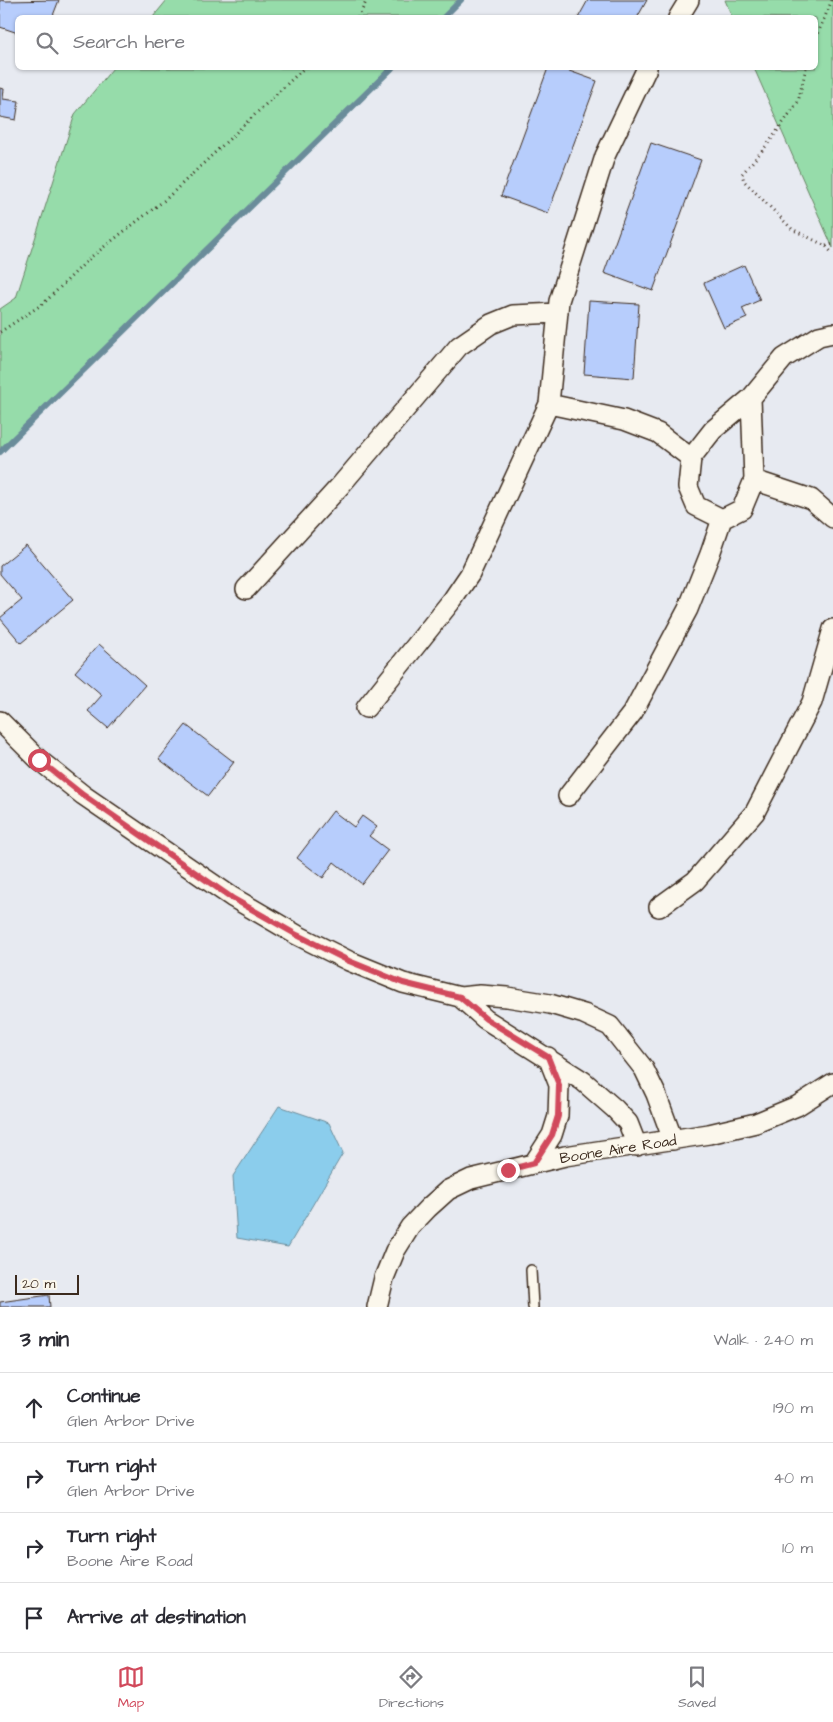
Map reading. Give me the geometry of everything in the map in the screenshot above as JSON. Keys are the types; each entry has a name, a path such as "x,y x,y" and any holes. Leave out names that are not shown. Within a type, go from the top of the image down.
{"street":[{"path":"680,15 689,0"},
{"path":"366,708 453,599 470,574 549,404 559,301 605,156 646,70"},
{"path":"246,589 340,486 459,346 491,324 513,315 558,313"},
{"path":"722,519 696,506 688,487 691,458 713,430 751,398 784,358 819,336 833,333"},
{"path":"568,796 633,712 688,609 722,519 742,509 754,480 751,398"},
{"path":"549,404 624,420 658,433 691,458"},
{"path":"754,480 810,499 833,518"},
{"path":"659,907 695,881 755,812 812,702 833,629"},
{"path":"0,721 39,760 83,795 232,898 297,935 349,961 403,983 460,997 480,995 507,997 550,1004 584,1014 610,1026 644,1070 656,1094 673,1140"},
{"path":"460,997 486,1019 583,1081 628,1123 637,1146"},
{"path":"534,1163 552,1135 558,1116 559,1085 548,1057"},
{"name":"Boone Aire Road","path":"377,1307 384,1278 395,1251 410,1227 448,1190 471,1179 565,1156 673,1140 756,1123 796,1106 833,1083"}],"lane":[{"path":"531,1270 534,1307"}],"path":[{"path":"360,15 367,0"},
{"path":"818,33 832,0"},
{"path":"0,332 44,303 92,256 166,199 302,70"},
{"path":"806,70 798,102 767,145 742,174 744,181 792,229 826,246 833,254"},
{"path":"826,246 833,244"}],"green space":[{"path":"167,0 461,0 445,15 155,15"},
{"path":"725,0 833,0 833,248 755,70 818,70 818,15 731,15"},
{"path":"111,70 390,70 0,452 0,309 16,298 75,114"}],"water":[{"path":"279,1106 329,1123 343,1153 288,1247 237,1238 233,1176"}],"building":[{"path":"0,0 59,0 53,15 15,15 15,32 0,27"},
{"path":"588,0 647,0 639,15 580,15"},
{"path":"547,70 567,70 597,81 548,213 501,196"},
{"path":"0,88 4,89 3,99 19,101 16,120 0,117"},
{"path":"651,143 701,160 653,291 604,273"},
{"path":"744,265 760,300 742,308 747,318 724,328 704,283"},
{"path":"589,301 639,304 634,378 584,374"},
{"path":"26,545 73,600 21,643 0,618 22,600 0,574 0,566"},
{"path":"99,644 145,685 108,728 88,711 102,695 75,672"},
{"path":"186,725 234,762 208,796 159,759"},
{"path":"333,811 354,827 362,816 377,827 369,836 388,850 362,884 334,862 323,878 297,858"},
{"path":"49,1295 50,1307 0,1307 0,1302"}],"waterway":[{"path":"446,15 461,0"},
{"path":"0,452 390,70"}],"route":[{"path":"39,760 83,795 232,898 297,935 349,961 403,983 460,997 486,1019 548,1057 559,1085 558,1116 552,1135 534,1163 508,1170"}]}
